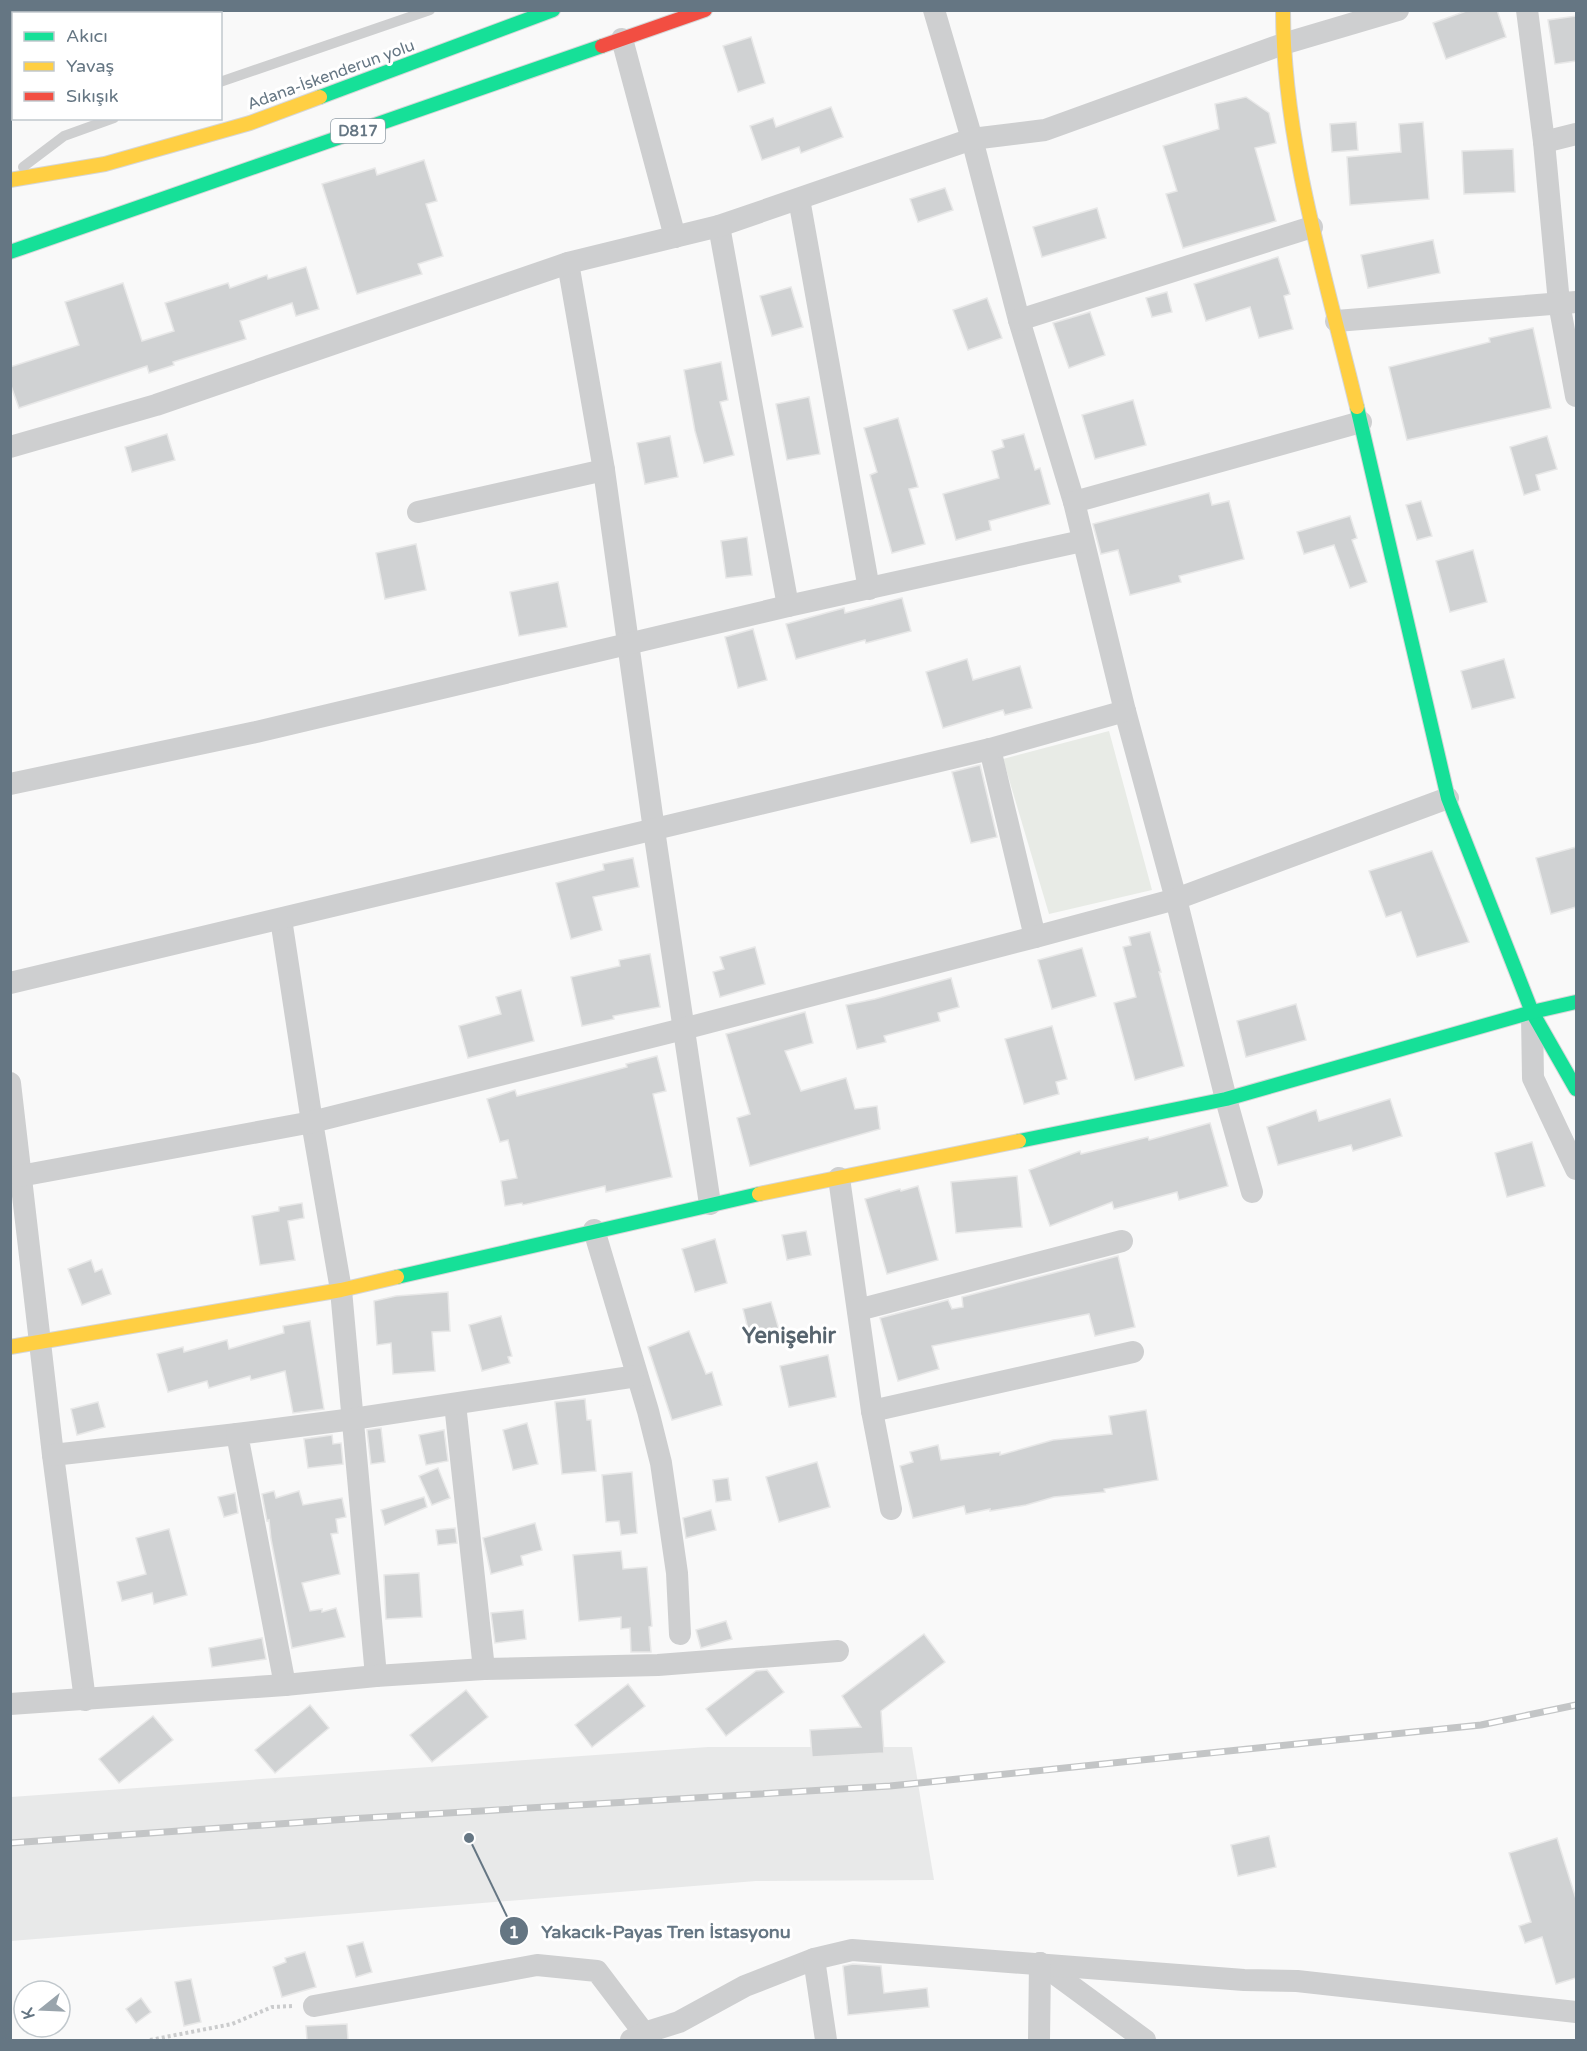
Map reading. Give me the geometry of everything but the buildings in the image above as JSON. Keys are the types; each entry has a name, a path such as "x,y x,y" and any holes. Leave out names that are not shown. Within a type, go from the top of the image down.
{"main road":[{"name":"Adana-İskenderun yolu","path":"10,178 105,164 249,123 553,10"},
{"name":"D817","path":"10,252 705,10"},
{"path":"1283,10 1283,44 1297,159 1361,422 1448,798 1532,1012 1576,1089"},
{"path":"10,1347 340,1290 710,1204 1226,1100 1532,1012 1576,1002"}],"street":[{"path":"934,10 972,139 1019,320 1074,502 1125,711 1252,1192"},
{"path":"10,447 156,405 568,264 719,226 972,139 1045,130 1283,44 1398,10"},
{"path":"1527,10 1568,302 1576,396"},
{"path":"622,39 675,237"},
{"path":"1544,142 1576,134"},
{"path":"799,199 869,589"},
{"path":"719,226 788,606"},
{"path":"1019,320 1312,227"},
{"path":"568,264 604,470 654,830 710,1204"},
{"path":"1336,321 1568,302"},
{"path":"1074,502 1361,422"},
{"path":"418,512 604,470"},
{"path":"10,784 256,732 788,606 1082,541"},
{"path":"10,983 654,830 990,748 1125,711"},
{"path":"990,748 1035,937"},
{"path":"20,1176 312,1122 683,1029 1035,937 1176,899 1448,798"},
{"path":"281,920 340,1290 376,1676"},
{"path":"1532,1012 1533,1078 1576,1170"},
{"path":"10,1083 84,1700"},
{"path":"838,1178 872,1411 891,1509"},
{"path":"594,1230 662,1463 677,1573 680,1634"},
{"path":"858,1310 1122,1241"},
{"path":"872,1411 1134,1352"},
{"path":"53,1455 353,1419 637,1376"},
{"path":"455,1404 484,1669"},
{"path":"237,1434 285,1685"},
{"path":"10,1704 484,1669 658,1665 838,1651"},
{"path":"314,2006 537,1965 597,1971 640,2038 679,2022 746,1986 814,1959 852,1950 1244,1980 1297,1981 1576,2012"},
{"path":"814,1959 826,2040"},
{"path":"1039,2040 1040,1963"},
{"path":"1040,1963 1144,2040"}],"lane":[{"path":"222,81 430,10"},
{"path":"10,178 64,136 108,120"}],"path":[{"path":"150,2040 232,2024 272,2007 314,2006"}],"shaded area":[{"path":"1109,731 1152,890 1049,914 1003,759"},
{"path":"708,1747 912,1747 934,1880 756,1881 11,1941 11,1797"}],"railway":[{"path":"10,1843 348,1819 890,1786 1481,1725 1576,1705"}],"traffic: fast":[{"path":"320,97 553,10"},
{"path":"10,252 602,46"},
{"path":"1357,407 1448,798 1532,1012 1576,1089"},
{"path":"1019,1141 1226,1099 1532,1012 1576,1002"},
{"path":"397,1277 759,1194"}],"traffic: slow":[{"path":"1283,10 1285,60 1298,160 1308,210 1357,407"},
{"path":"10,180 105,164 250,123 320,97"},
{"path":"759,1194 1019,1141"},
{"path":"10,1347 341,1290 397,1277"}],"traffic: jam":[{"path":"602,46 705,10"}],"place":[{"name":"Yakacık-Payas Tren İstasyonu","path":"469,1838"}],"district":[{"name":"Yenişehir","path":"789,1336"}]}
